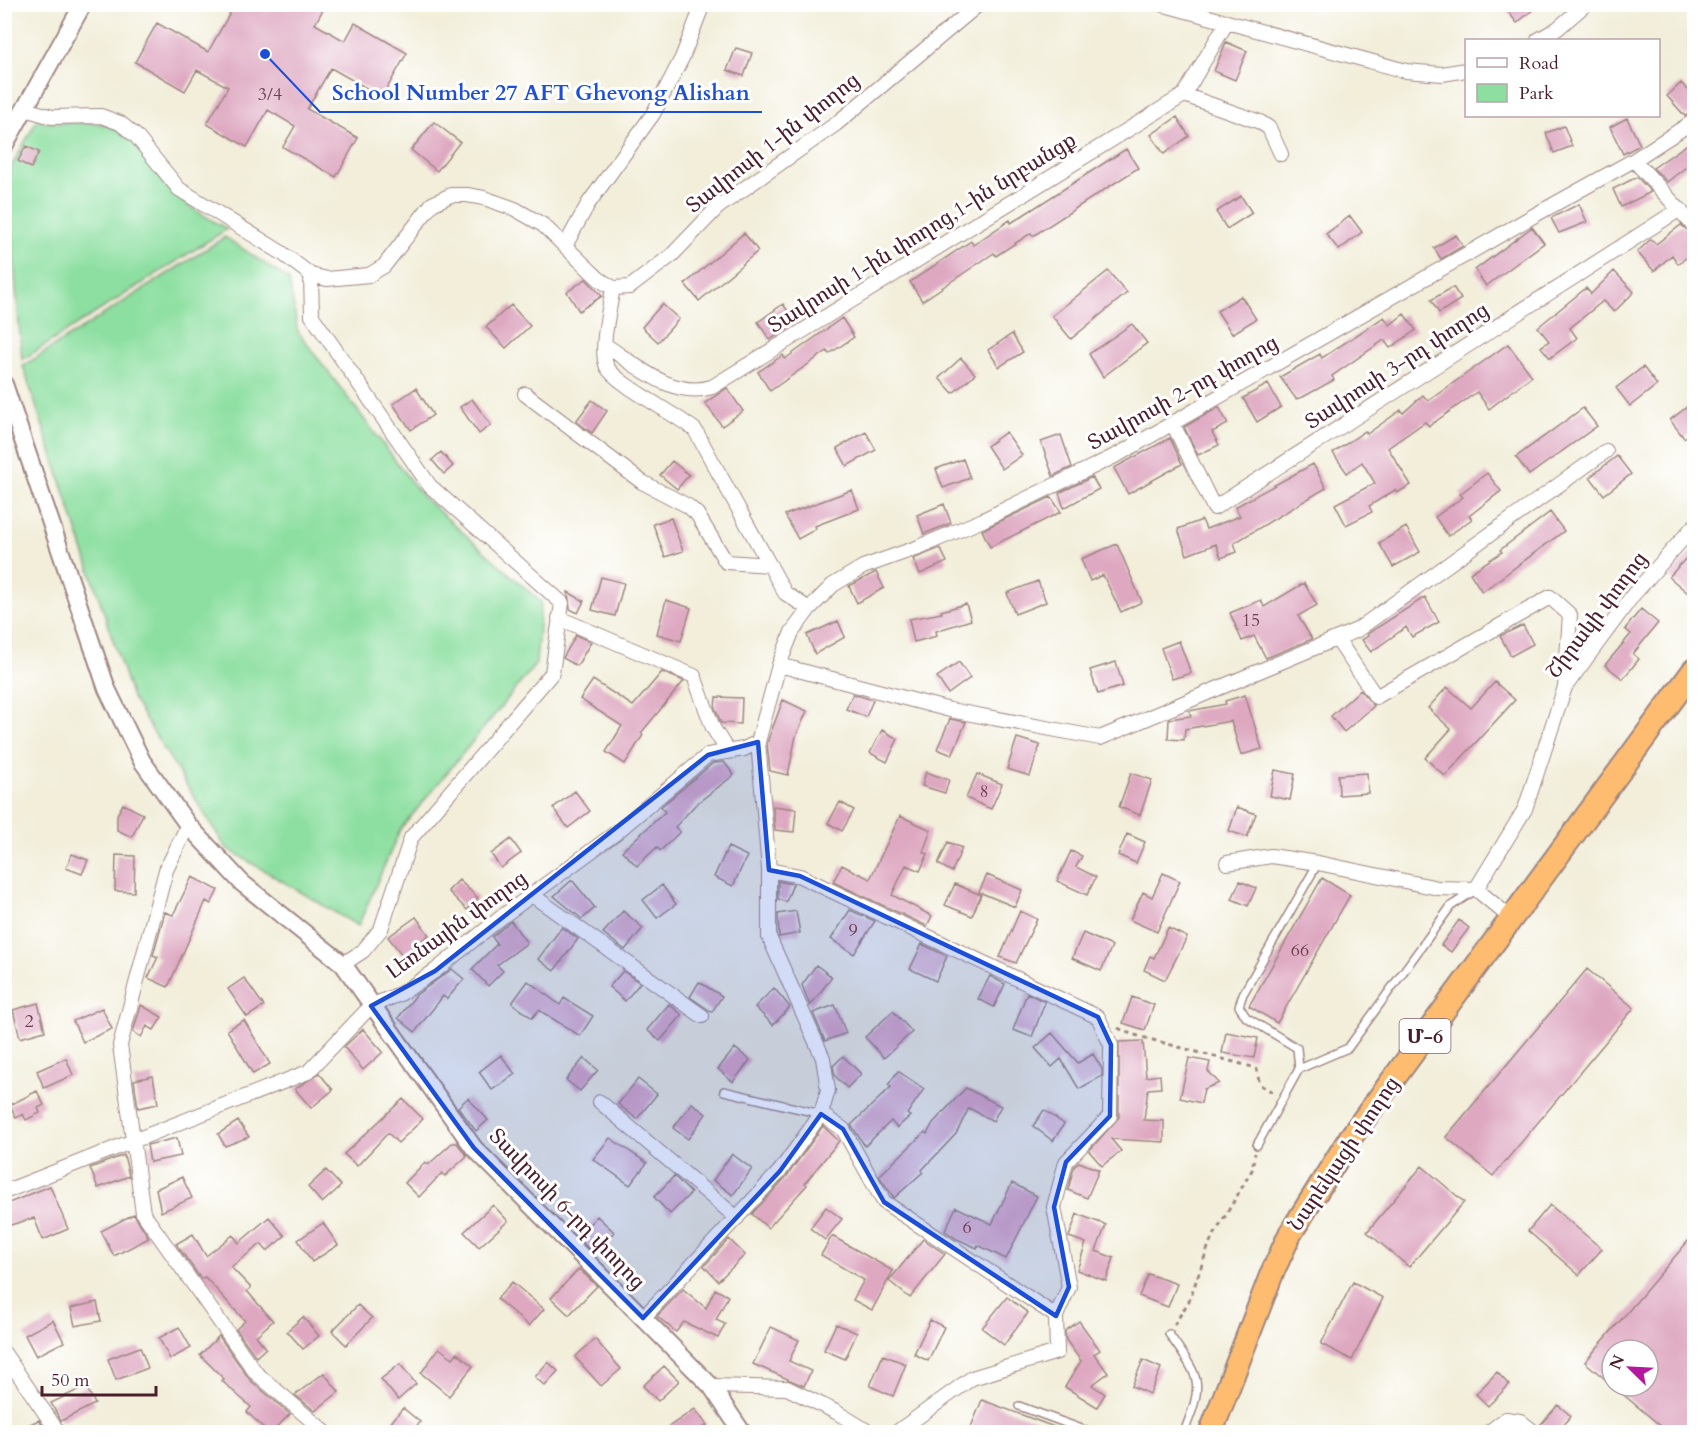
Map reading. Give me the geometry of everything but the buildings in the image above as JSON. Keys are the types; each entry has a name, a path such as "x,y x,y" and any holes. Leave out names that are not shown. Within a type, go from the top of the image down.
{"highway":[{"name":"Նարեկացի փողոց","path":"1211,1432 1272,1273 1306,1206 1350,1138 1513,920 1695,670"}],"street":[{"path":"7,137 25,109 82,4"},
{"path":"565,246 588,204 653,114 682,58 703,4"},
{"name":"Տավրոսի 1-ին փողոց","path":"613,288 630,287 652,272 718,207 836,124 979,4"},
{"path":"1161,4 1406,72 1442,74 1465,70"},
{"path":"1540,39 1557,29 1586,4"},
{"name":"Տավրոսի 1-ին փողոց,1-ին նրբանցք","path":"605,345 669,387 696,392 712,387 1184,95 1227,22"},
{"path":"1184,95 1260,122 1269,128 1281,154"},
{"path":"25,109 52,117 101,116 120,123 136,136 179,189 195,202 282,253 311,275 338,279 369,275 384,266 432,204 451,195 484,198 515,209 543,225 599,279 613,288 605,345 606,366 615,377 676,415 695,430 785,593 809,609"},
{"name":"Տավրոսի 2-րդ փողոց","path":"758,742 779,665 792,632 809,609 834,585 863,567 919,548 1030,498 1173,424 1634,160 1695,121"},
{"path":"1634,160 1695,226"},
{"name":"Տավրոսի 3-րդ փողոց","path":"1173,424 1214,508 1680,209"},
{"path":"311,275 312,316 430,486 562,603 552,673 411,838 381,929 363,951 343,964"},
{"name":"Տավրոսի 6-րդ փողոց","path":"4,384 107,689 142,761 188,825 242,883 343,964 474,1148 711,1386 742,1432"},
{"path":"525,394 642,482 688,506 697,514 726,562 770,565"},
{"path":"779,665 950,710 1100,738 1357,630 1606,451"},
{"name":"Շիրակի փողոց","path":"1476,889 1525,809 1565,687 1633,595 1695,526"},
{"path":"1337,639 1376,697 1550,597 1570,615 1565,687"},
{"path":"560,618 693,676 713,728 727,750"},
{"path":"643,1318 780,1171 820,1114 828,1090 823,1058 769,937 769,870 758,742"},
{"name":"Լեռնային փողոց","path":"7,1191 308,1072 371,1006 402,993 435,971 617,832 708,755 727,750 744,749 758,742"},
{"path":"188,825 166,870 120,1045 143,1213 256,1373 325,1432"},
{"path":"1227,863 1271,856 1318,863 1438,888 1476,889 1513,920"},
{"path":"769,870 800,876 1098,1017 1111,1045 1110,1116 1066,1162 1054,1207 1069,1287 1056,1316 1057,1352 972,1378 897,1432"},
{"path":"532,895 702,1016"},
{"path":"600,1102 737,1218"},
{"path":"820,1114 843,1130 884,1202 1056,1316"},
{"path":"4,1176 7,1191"},
{"path":"4,1353 58,1432"},
{"path":"711,1386 787,1388 836,1412 869,1432"},
{"path":"1489,1432 1506,1419 1520,1421 1534,1432"}],"lane":[{"path":"1257,1145 1299,1069 1298,1048 1246,1017 1239,1005 1243,994 1318,863"},
{"path":"1299,1069 1348,1048 1451,906 1476,889"},
{"path":"724,1091 820,1114"},
{"path":"1169,1334 1195,1372 1198,1398 1184,1432"},
{"path":"1020,1406 1090,1432"}],"path":[{"path":"1098,1017 1131,1034 1256,1068 1260,1085 1283,1098"},
{"path":"1169,1334 1189,1301 1210,1242 1252,1170 1257,1145"}],"highlighted area":[{"path":"758,742 769,870 800,876 1098,1017 1111,1045 1110,1116 1066,1162 1054,1207 1069,1287 1056,1316 884,1202 843,1129 821,1114 780,1171 643,1318 474,1148 371,1006 435,971 708,755"}],"green space":[{"path":"37,120 56,123 95,123 123,133 132,140 173,193 192,208 227,229 22,360 8,191 10,169"},
{"path":"225,237 289,280 298,332 423,497 541,602 536,664 400,830 358,926 226,848 132,698 23,366"}],"place":[{"name":"School Number 27 AFT Ghevong Alishan","path":"265,54"}]}
